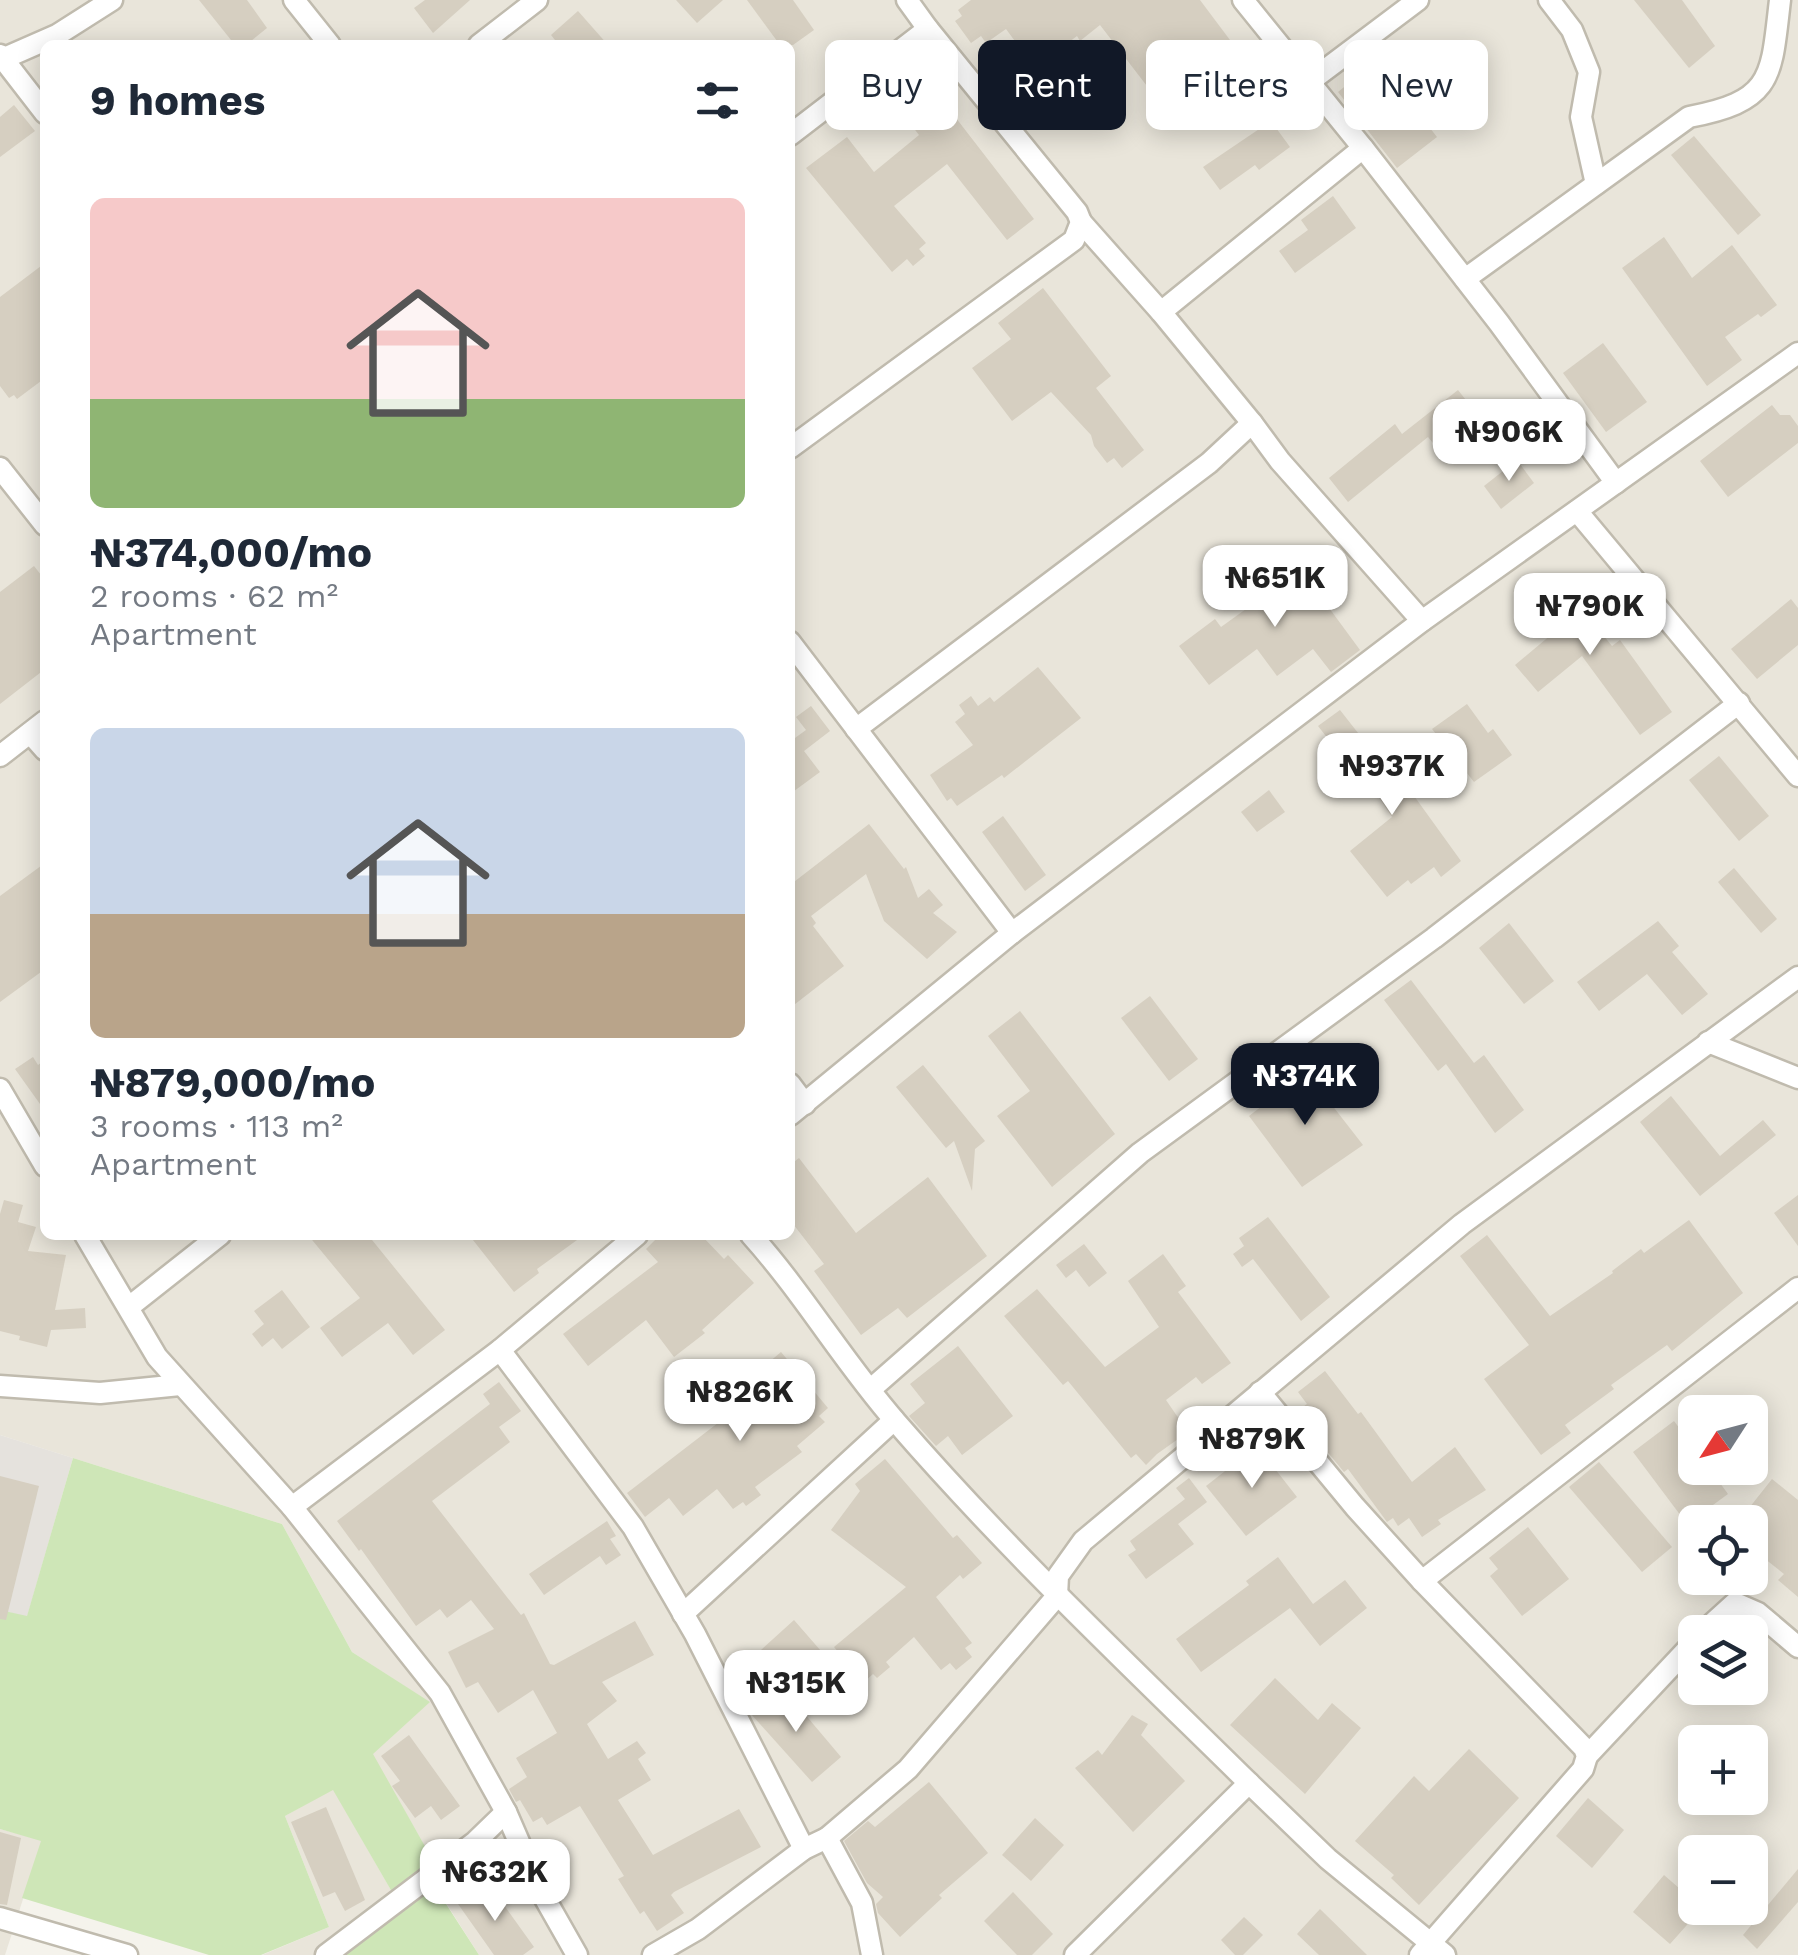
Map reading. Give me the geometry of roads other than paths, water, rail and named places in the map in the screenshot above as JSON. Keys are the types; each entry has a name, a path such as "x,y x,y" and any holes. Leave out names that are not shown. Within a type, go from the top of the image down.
{"street":[{"path":"45,40 112,0"},
{"path":"294,0 326,40"},
{"path":"485,40 537,0"},
{"path":"906,0 1077,212 1081,222 1161,312 1280,461 1422,621"},
{"path":"1243,0 1275,40"},
{"path":"1324,71 1418,0"},
{"path":"1548,0 1572,30 1590,72 1581,117 1596,184"},
{"path":"1465,279 1689,117 1728,110 1758,91 1772,69 1780,0"},
{"path":"795,130 928,29"},
{"path":"40,42 1,58 40,108"},
{"path":"1324,100 1465,279 1616,483"},
{"path":"1161,312 1363,148"},
{"path":"795,444 1074,240 1081,222"},
{"path":"798,1110 1012,933 1422,621 1796,358"},
{"path":"856,729 1208,463 1252,423"},
{"path":"0,468 40,519"},
{"path":"1577,511 1798,776"},
{"path":"795,649 1012,933"},
{"path":"871,1389 1140,1153 1434,938 1739,703"},
{"path":"0,756 38,727"},
{"path":"653,1955 698,1928 804,1849 827,1838 908,1769 1058,1596 1058,1576 1083,1542 1462,1224 1798,977"},
{"path":"1708,1042 1798,1078"},
{"path":"0,1088 40,1157"},
{"path":"88,1240 142,1335 180,1385 292,1507 440,1693 506,1812 539,1888 577,1955"},
{"path":"129,1307 214,1240"},
{"path":"292,1507 500,1350 631,1240"},
{"path":"755,1240 789,1278 894,1420 1058,1596 1328,1859 1431,1951 1583,1768 1587,1756 1678,1659"},
{"path":"1422,1581 1798,1288"},
{"path":"500,1350 633,1527 683,1614 804,1849"},
{"path":"0,1386 100,1393 180,1385"},
{"path":"1260,1392 1355,1507 1584,1748 1587,1756"},
{"path":"683,1614 894,1420"},
{"path":"1722,1615 1735,1603 1759,1615"},
{"path":"1768,1622 1798,1647"},
{"path":"1075,1955 1249,1783"},
{"path":"326,1955 476,1842 506,1812"},
{"path":"827,1838 862,1903 872,1955"},
{"path":"0,1918 127,1955"}]}
